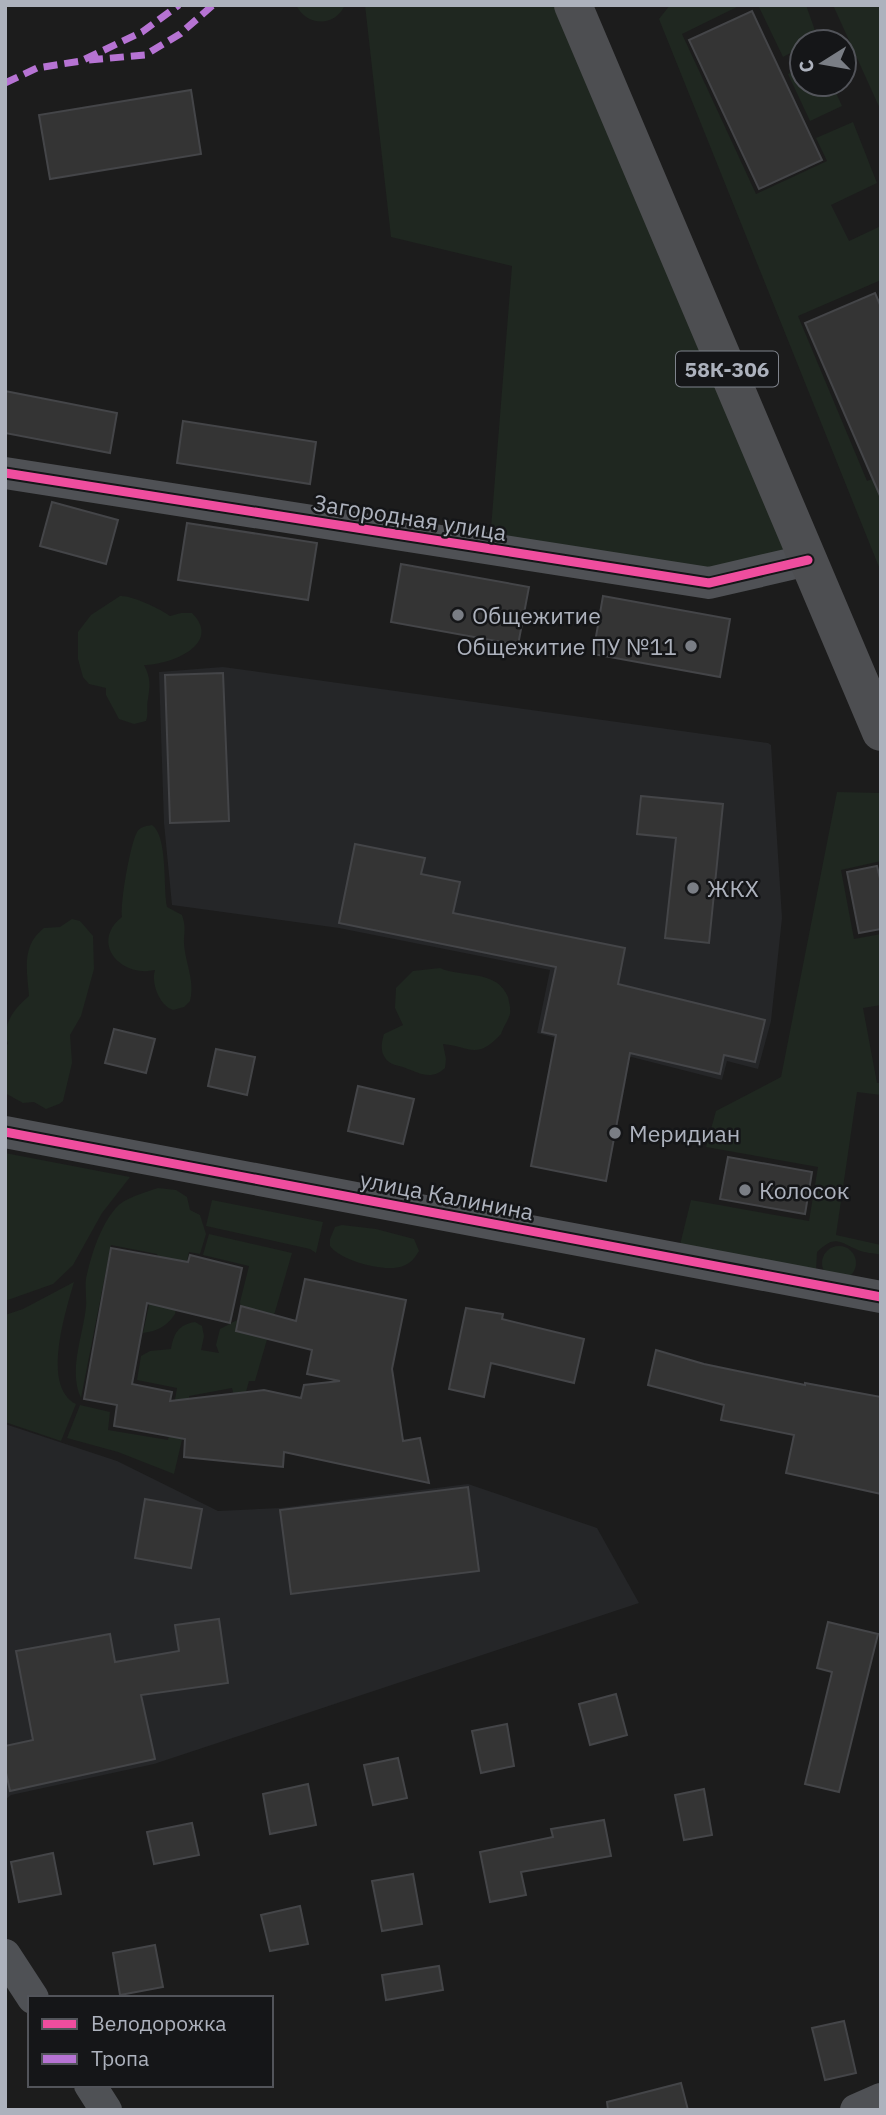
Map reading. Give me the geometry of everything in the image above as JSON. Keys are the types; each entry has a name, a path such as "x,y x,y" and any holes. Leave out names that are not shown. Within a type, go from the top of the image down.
{"highway":[{"name":"58К-306","path":"573,5 881,732"}],"street":[{"name":"Загородная улица","path":"5,473 709,583 808,560"},
{"name":"улица Калинина","path":"5,1132 881,1297"},
{"path":"5,1955 32,1996"},
{"path":"91,2087 106,2110"},
{"path":"856,2110 881,2099"}],"shaded area":[{"path":"296,5 345,5 335,17 321,22 307,17"},
{"path":"365,5 569,5 801,556 710,577 490,541 512,266 391,237"},
{"path":"670,5 741,5 682,34 756,194 827,161 816,138 853,122 877,183 831,205 849,241 881,226 881,280 798,316 867,481 881,476 881,572 659,19"},
{"path":"758,5 806,5 814,28 788,28 788,54 783,57"},
{"path":"833,5 881,5 881,111 858,60 858,28 843,28"},
{"path":"799,98 838,98 842,106 810,121"},
{"path":"120,596 146,603 170,616 192,613 200,624 198,643 190,651 167,661 144,665 149,682 147,718 146,721 134,724 119,719 106,695 106,688 89,684 83,677 78,659 78,632 91,615"},
{"path":"223,667 771,745 782,918 771,1021 758,1069 727,1061 722,1080 537,1033 550,970 339,928 172,905 164,823 159,672"},
{"path":"837,792 881,793 881,861 841,870 854,939 881,934 881,1005 863,1008 877,1083 881,1083 881,1095 857,1092 836,1235 881,1245 881,1255 863,1252 837,1241 828,1243 817,1252 816,1272 678,1253 691,1200 809,1221 818,1167 706,1147 716,1111 781,1077"},
{"path":"152,825 161,840 167,907 183,918 184,946 191,985 190,1001 184,1007 173,1010 157,993 155,970 131,969 113,956 109,947 113,927 122,917 124,887 134,839 140,829"},
{"path":"72,919 80,921 93,936 94,969 81,1016 70,1035 72,1063 63,1101 46,1109 34,1102 23,1103 5,1093 5,1046 8,1044 6,1030 14,1011 29,996 27,959 32,943 44,928 60,927"},
{"path":"440,968 496,982 508,997 510,1014 501,1034 486,1047 474,1050 443,1044 445,1068 435,1074 425,1075 395,1065 386,1059 382,1042 384,1034 403,1025 395,1008 396,988 413,971"},
{"path":"5,1153 130,1177 102,1213 73,1265 53,1284 5,1301"},
{"path":"158,1188 176,1190 187,1197 190,1210 200,1215 206,1234 200,1254 189,1252 175,1314 162,1327 143,1333 159,1259 157,1254 111,1245 81,1398 77,1388 76,1365 86,1307 86,1278 94,1249 105,1224 119,1205"},
{"path":"212,1200 323,1222 316,1253 310,1249 206,1226"},
{"path":"342,1225 376,1229 414,1239 419,1251 410,1262 395,1268 375,1267 353,1261 330,1246 335,1227"},
{"path":"209,1234 292,1253 255,1381 249,1381 241,1410 237,1408 232,1388 189,1396 192,1423 185,1427 174,1474 118,1452 67,1438 80,1405 110,1412 108,1430 168,1440 177,1388 137,1380 141,1356 150,1351 171,1349 178,1331 184,1325 195,1322 202,1326 204,1336 201,1350 219,1353 216,1345 220,1329 239,1319 242,1313 240,1302 249,1266 203,1255"},
{"path":"839,1246 851,1251 856,1263 851,1275 839,1280 827,1275 822,1263 827,1251"},
{"path":"74,1282 62,1329 58,1365 60,1381 66,1395 76,1404 61,1441 5,1422 5,1315 23,1309"},
{"path":"5,1424 117,1461 218,1511 280,1508 468,1484 597,1528 639,1603 154,1764 11,1795 5,1800"}],"building":[{"path":"752,11 788,88 788,98 793,98 822,160 759,189 689,40"},
{"path":"191,90 201,154 50,179 39,115"},
{"path":"875,293 881,307 881,498 805,323"},
{"path":"5,391 117,413 110,453 5,433"},
{"path":"183,421 316,442 310,484 177,463"},
{"path":"52,502 118,520 106,564 40,546"},
{"path":"187,523 317,543 308,600 178,580"},
{"path":"401,564 529,587 518,645 391,622"},
{"path":"603,596 730,619 720,677 593,654"},
{"path":"223,673 229,821 170,823 165,675"},
{"name":"ЖКХ","path":"641,796 723,804 709,943 665,938 676,838 637,834"},
{"path":"355,844 425,858 421,874 460,882 453,913 625,948 618,984 765,1020 755,1062 724,1055 720,1074 630,1053 606,1181 531,1166 556,1035 542,1032 556,967 339,923"},
{"path":"877,866 881,883 881,929 859,933 847,872"},
{"path":"114,1029 155,1039 146,1073 105,1063"},
{"path":"216,1049 255,1057 247,1095 208,1086"},
{"path":"358,1086 414,1099 403,1144 348,1131"},
{"path":"728,1157 812,1172 805,1214 720,1199"},
{"path":"111,1248 188,1262 190,1255 242,1268 230,1323 147,1303 132,1384 172,1392 170,1401 264,1390 301,1398 304,1385 340,1381 307,1374 312,1350 236,1331 241,1306 296,1321 305,1279 406,1300 392,1369 403,1441 420,1438 429,1483 284,1452 283,1467 184,1457 185,1439 114,1426 117,1405 84,1399"},
{"path":"466,1308 503,1314 502,1319 584,1339 574,1383 491,1363 484,1397 449,1389"},
{"path":"656,1350 704,1364 805,1385 881,1397 881,1494 786,1473 794,1435 721,1420 724,1405 648,1385"},
{"path":"468,1487 479,1571 291,1594 280,1510"},
{"path":"145,1499 202,1509 191,1568 135,1558"},
{"path":"219,1619 228,1683 141,1695 155,1759 10,1791 5,1768 5,1746 33,1740 16,1651 110,1634 115,1662 179,1651 175,1625"},
{"path":"828,1622 878,1634 839,1792 805,1784 832,1672 817,1668"},
{"path":"616,1694 627,1735 590,1745 579,1704"},
{"path":"507,1724 514,1766 481,1773 472,1731"},
{"path":"398,1758 407,1798 373,1805 364,1765"},
{"path":"308,1784 316,1825 270,1834 263,1794"},
{"path":"704,1789 712,1835 684,1840 675,1795"},
{"path":"604,1820 611,1856 521,1872 526,1895 490,1902 480,1852 553,1837 551,1829"},
{"path":"192,1823 199,1855 154,1864 147,1832"},
{"path":"53,1853 61,1894 19,1902 11,1862"},
{"path":"413,1874 422,1924 382,1931 372,1881"},
{"path":"300,1906 308,1944 270,1951 261,1915"},
{"path":"155,1945 163,1987 120,1995 113,1953"},
{"path":"439,1966 443,1990 386,2000 382,1975"},
{"path":"844,2021 856,2073 825,2080 812,2028"},
{"path":"681,2083 688,2110 608,2110 607,2102"}],"marked path":[{"path":"5,83 37,68 81,61 142,32 179,5"},
{"path":"89,60 145,55 180,34 213,5"}],"cycle path":[{"path":"5,473 709,583 808,560"},
{"path":"5,1132 881,1297"}],"place":[{"name":"Общежитие","path":"458,615"},
{"name":"Общежитие ПУ №11","path":"691,646"},
{"name":"ЖКХ","path":"693,888"},
{"name":"Меридиан","path":"615,1133"},
{"name":"Колосок","path":"745,1190"}]}
